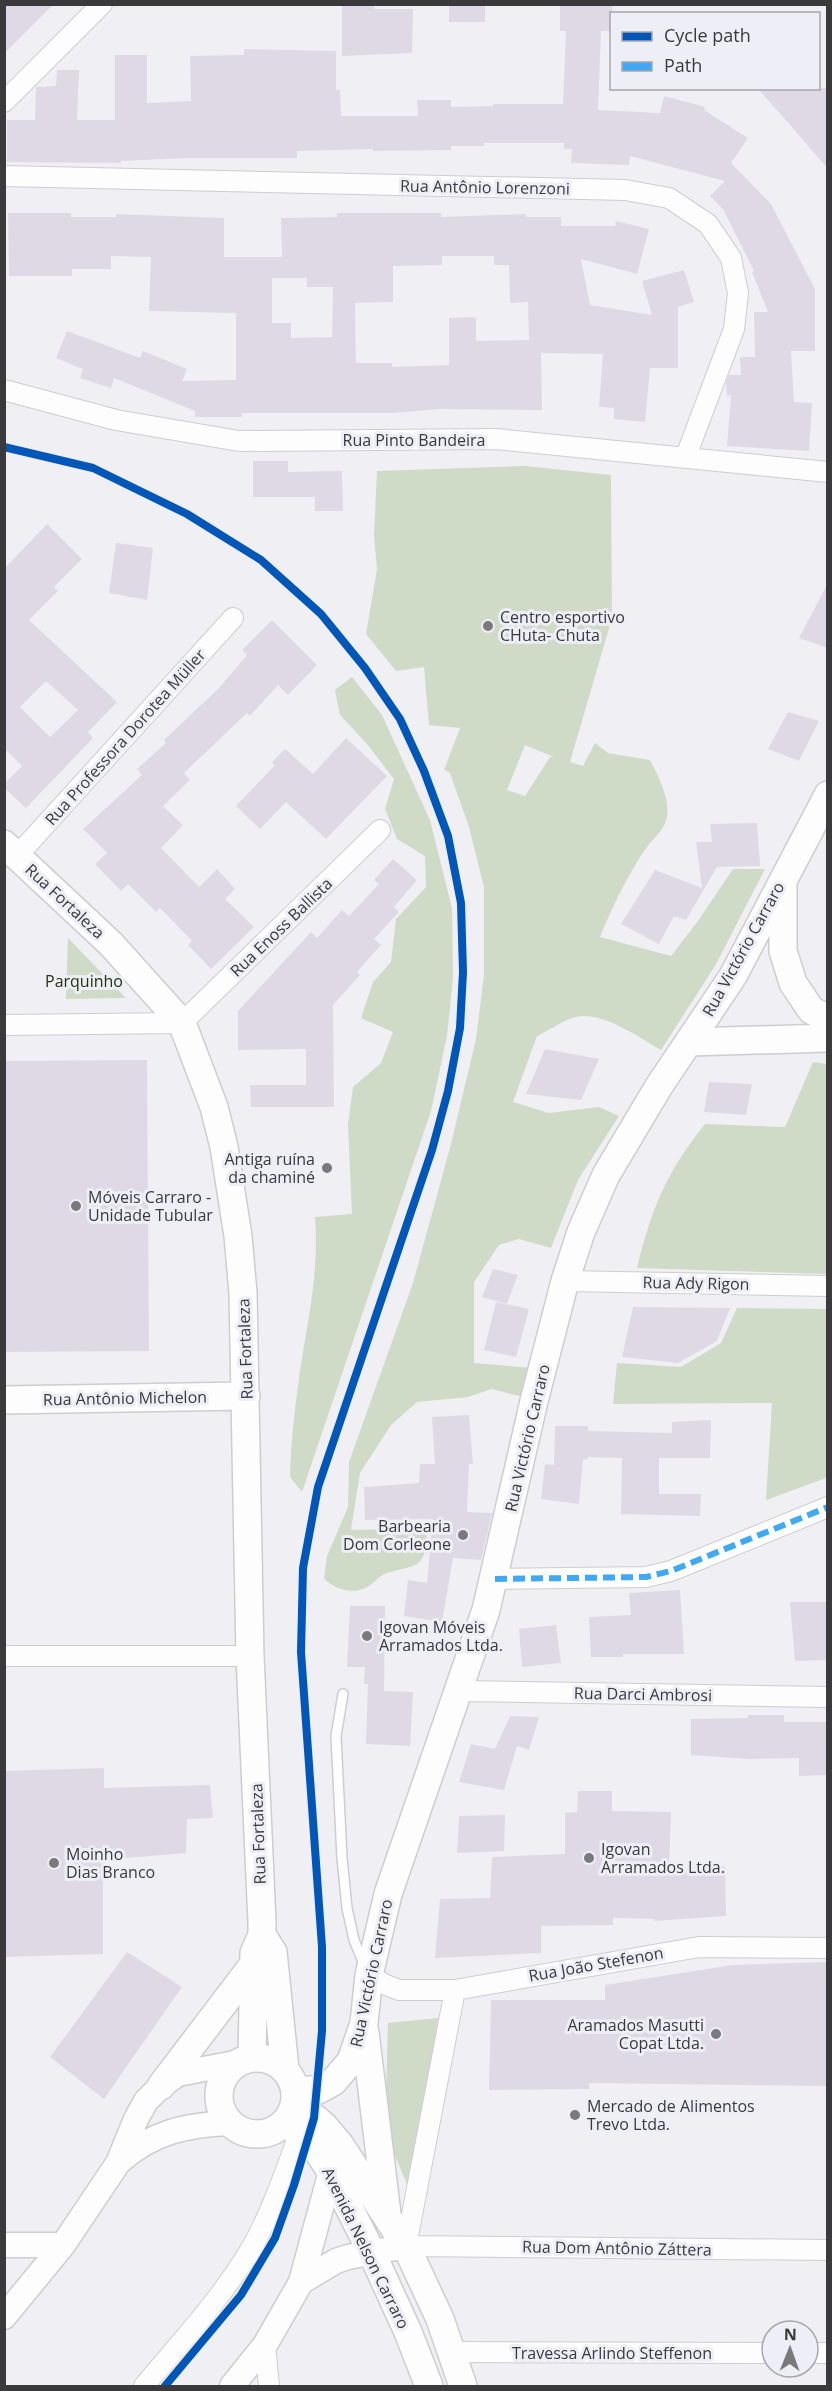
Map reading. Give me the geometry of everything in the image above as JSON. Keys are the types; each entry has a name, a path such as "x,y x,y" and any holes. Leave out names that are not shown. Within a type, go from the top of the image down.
{"main road":[{"name":"Rua Victório Carraro","path":"292,2104 333,2082 351,2061 364,2023 369,1975 388,1894 486,1610 564,1281 581,1232 606,1175 659,1086 733,976 828,795"},
{"name":"Rua Fortaleza","path":"11,850 111,944 182,1023 214,1107 231,1183 243,1293 250,1656 262,1935 254,1953 246,2060"},
{"path":"783,878 783,951 793,983 811,1010 828,1019"},
{"path":"690,1042 828,1038"},
{"name":"Rua Antônio Michelon","path":"4,1400 246,1396"},
{"name":"Rua Fortaleza","path":"262,1935 273,1952 292,2104"},
{"path":"161,2086 253,1965"},
{"path":"364,2023 388,2218"},
{"path":"264,2058 275,2062 292,2104 275,2131 251,2134 230,2123 223,2114 219,2090 230,2068 246,2060 264,2058"},
{"name":"Avenida Nelson Carraro","path":"292,2104 324,2126 340,2145 406,2246 440,2319 463,2386"},
{"name":"Avenida Nelson Carraro","path":"292,2104 309,2138 330,2170 371,2251 408,2332 429,2386"}],"street":[{"path":"4,102 102,4"},
{"name":"Rua Antônio Lorenzoni","path":"4,176 625,190 669,198 708,224 731,258 738,293 734,329 686,456"},
{"name":"Rua Pinto Bandeira","path":"4,390 116,420 239,441 496,439 686,456 828,472"},
{"name":"Rua Professora Dorotea Müller","path":"11,850 233,618"},
{"name":"Rua Enoss Ballista","path":"182,1023 380,830"},
{"path":"4,1025 182,1023"},
{"name":"Rua Ady Rigon","path":"564,1281 828,1286"},
{"path":"495,1578 646,1577 671,1571 828,1507"},
{"path":"4,1656 250,1656"},
{"name":"Rua Darci Ambrosi","path":"458,1691 828,1697"},
{"name":"Rua João Stefenon","path":"369,1975 399,1990 455,1990 699,1947 828,1948"},
{"path":"301,2282 336,2261 371,2251 406,2246 455,1990"},
{"path":"4,2317 63,2245 118,2163 146,2101 178,2074 246,2060"},
{"path":"144,2386 200,2321 249,2252 275,2200 292,2104"},
{"path":"118,2163 135,2147 155,2136 202,2124 230,2123"},
{"path":"232,2386 266,2345 301,2282 321,2212 330,2170 340,2145"},
{"path":"4,2245 63,2245"},
{"name":"Rua Dom Antônio Záttera","path":"406,2246 828,2250"},
{"path":"266,2345 269,2386"},
{"name":"Travessa Arlindo Steffenon","path":"452,2352 760,2353"}],"lane":[{"path":"343,1694 336,1736 342,1858 347,1908 354,1940 369,1975"}],"green space":[{"path":"525,466 611,475 612,618 570,762 583,766 595,743 608,753 650,760 663,787 667,802 667,817 664,826 634,867 600,937 671,956 733,869 765,869 715,966 661,1050 620,1026 585,1016 570,1019 537,1036 513,1102 549,1113 599,1107 619,1116 578,1180 551,1248 519,1239 499,1245 474,1282 474,1363 532,1368 523,1397 492,1389 468,1397 417,1402 391,1425 360,1473 351,1530 398,1529 427,1533 424,1554 417,1564 387,1573 366,1588 352,1591 337,1587 324,1579 327,1556 348,1507 349,1462 413,1283 451,1144 476,1039 484,975 484,887 469,827 450,773 444,770 460,728 429,725 424,667 396,671 366,634 377,569 374,536 377,471","holes":["525,745 554,757 550,757 525,796 507,790"]},
{"path":"352,677 382,715 430,820 452,908 453,979 447,1036 431,1111 302,1492 290,1477 296,1403 315,1270 315,1217 352,1214 348,1124 353,1087 381,1063 393,1032 361,1018 373,982 391,962 396,919 426,887 425,856 397,839 385,809 394,779 367,744 340,715 335,690"},
{"name":"Parquinho","path":"68,938 126,998 66,999"},
{"path":"813,1062 827,1064 827,1274 637,1268 648,1227 670,1175 705,1124 785,1127"},
{"path":"737,1308 827,1309 826,1478 766,1500 772,1403 613,1404 617,1363 681,1367 721,1343"},
{"path":"438,2018 410,2191 385,2133 388,2023"}],"building":[{"path":"4,4 54,4 4,54"},
{"path":"342,4 374,4 374,9 413,9 412,53 342,56"},
{"path":"449,4 485,4 485,22 449,22"},
{"path":"560,4 612,4 610,31 601,31 598,110 660,113 664,96 705,107 704,110 748,138 731,163 771,204 815,289 815,351 791,351 794,402 812,403 809,451 727,446 731,395 727,396 726,383 729,375 741,375 740,357 755,357 754,312 768,312 752,272 754,271 723,209 710,196 725,181 630,156 629,165 571,163 572,149 564,149 564,143 484,143 484,146 451,146 451,150 297,151 297,158 186,158 121,161 121,163 7,162 7,120 35,120 36,87 56,86 57,70 79,70 77,120 115,120 115,55 147,55 147,103 191,101 190,56 244,55 244,49 336,51 336,90 340,90 341,116 418,116 417,100 451,100 451,107 493,106 493,104 563,104 566,31 560,31"},
{"path":"828,88 828,169 759,90"},
{"path":"8,213 71,213 71,217 116,217 116,214 224,218 224,257 282,257 281,218 337,217 337,213 441,213 441,217 526,214 526,217 561,217 561,226 615,226 616,221 649,229 637,274 581,259 590,305 652,315 642,281 684,270 694,302 678,307 678,368 650,368 645,422 614,419 614,408 599,407 603,354 541,353 542,410 440,409 393,413 242,413 242,417 195,417 195,411 114,378 111,388 80,378 83,369 56,358 67,331 140,358 143,351 187,369 182,381 236,380 236,313 149,311 151,257 111,256 111,269 72,269 72,276 9,276","holes":["442,256 494,256 494,265 509,265 510,303 528,302 529,340 476,341 476,317 449,318 449,365 392,367 392,363 356,363 355,303 393,302 393,266 442,265","272,278 307,278 307,287 333,287 332,337 291,338 291,323 272,323"]},
{"path":"253,461 288,461 288,472 342,471 343,511 315,511 315,497 253,497"},
{"path":"47,524 82,559 54,587 58,591 29,620 117,702 88,732 93,738 26,808 4,788 4,784 22,766 4,748 4,569","holes":["46,681 78,710 50,737 20,707"]},
{"path":"116,543 153,548 147,600 109,593"},
{"path":"828,583 828,648 799,638"},
{"path":"272,620 317,665 288,695 278,685 250,716 247,713 184,773 190,780 163,806 183,825 161,848 199,887 217,869 235,889 225,899 254,927 211,969 188,945 192,941 160,908 156,912 128,884 121,891 95,864 107,853 83,829 142,775 137,769 166,743 164,740 219,688 247,655 242,650"},
{"path":"788,712 819,721 799,761 768,749"},
{"path":"346,738 387,776 326,839 286,802 260,829 236,806 275,765 272,762 285,749 313,774"},
{"path":"757,823 760,866 717,867 686,920 674,916 659,944 621,924 655,870 702,888 696,842 712,842 710,824"},
{"path":"393,859 417,880 394,907 399,912 374,939 381,945 357,972 360,975 333,1005 334,1107 251,1107 250,1085 306,1085 306,1049 238,1050 238,1011 311,932 317,938 342,910 349,916 379,884 374,880"},
{"path":"545,1049 599,1059 581,1100 526,1094"},
{"name":"Móveis Carraro - Unidade Tubular","path":"147,1060 149,1351 4,1352 4,1061"},
{"path":"709,1082 752,1084 746,1115 704,1112"},
{"path":"493,1269 518,1275 507,1304 482,1297"},
{"path":"496,1302 529,1309 516,1357 484,1350"},
{"path":"633,1307 730,1308 717,1341 678,1363 622,1357"},
{"path":"469,1415 473,1464 469,1464 467,1512 492,1513 481,1560 453,1558 442,1622 404,1616 408,1580 427,1583 433,1519 365,1520 364,1487 419,1483 420,1464 435,1464 432,1417"},
{"path":"711,1420 710,1458 659,1458 659,1494 701,1494 700,1516 621,1514 622,1458 588,1457 587,1460 583,1459 579,1504 541,1499 545,1464 554,1465 555,1426 588,1426 588,1431 672,1433 672,1422"},
{"path":"680,1590 684,1654 623,1654 623,1657 591,1657 589,1617 631,1615 629,1593"},
{"path":"790,1602 828,1602 828,1660 795,1661"},
{"path":"350,1606 385,1606 384,1691 413,1692 410,1746 366,1744 368,1684 364,1684 365,1667 347,1667"},
{"path":"556,1625 561,1663 522,1667 519,1629"},
{"path":"748,1715 784,1715 784,1722 828,1722 828,1775 799,1776 799,1758 749,1759 691,1755 691,1719 748,1718"},
{"path":"510,1716 539,1717 529,1750 517,1746 504,1790 459,1782 471,1744 495,1749"},
{"name":"Moinho Dias Branco","path":"104,1768 104,1788 210,1785 213,1818 187,1819 186,1853 103,1860 103,1954 4,1957 4,1771"},
{"path":"578,1791 612,1791 612,1811 671,1812 669,1870 725,1866 726,1916 654,1921 654,1919 613,1918 613,1925 541,1926 541,1953 435,1958 440,1899 490,1898 492,1857 565,1854 565,1813 577,1812"},
{"path":"505,1815 504,1851 457,1853 459,1816"},
{"path":"127,1952 182,1987 104,2099 50,2057"},
{"name":"Aramados Masutti Copat Ltda.","path":"828,1962 828,2086 589,2083 589,2089 489,2090 491,2000 605,2000 605,1985 733,1965"}],"railway":[{"path":"4,447 93,468 187,514 261,560 321,614 365,668 400,719 424,771 448,836 461,903 463,972 460,1028 448,1091 432,1150 318,1487 303,1568 301,1652 322,1947 322,2031 314,2118 275,2238 241,2295 165,2386"}],"marked path":[{"path":"495,1579 646,1577 671,1571 828,1507"}],"cycle path":[{"path":"4,447 93,468 187,514 261,560 321,614 365,668 400,719 424,771 448,836 461,903 463,972 460,1028 448,1091 432,1150 318,1487 303,1568 301,1652 322,1947 322,2031 314,2118 275,2238 241,2295 165,2386"}],"place":[{"name":"Centro esportivo CHuta- Chuta","path":"488,626"},
{"name":"Antiga ruína da chaminé","path":"327,1168"},
{"name":"Móveis Carraro - Unidade Tubular","path":"76,1206"},
{"name":"Barbearia Dom Corleone","path":"463,1535"},
{"name":"Igovan Móveis Arramados Ltda.","path":"367,1636"},
{"name":"Igovan Arramados Ltda.","path":"589,1858"},
{"name":"Moinho Dias Branco","path":"54,1863"},
{"name":"Aramados Masutti Copat Ltda.","path":"716,2034"},
{"name":"Mercado de Alimentos Trevo Ltda.","path":"575,2115"}]}
